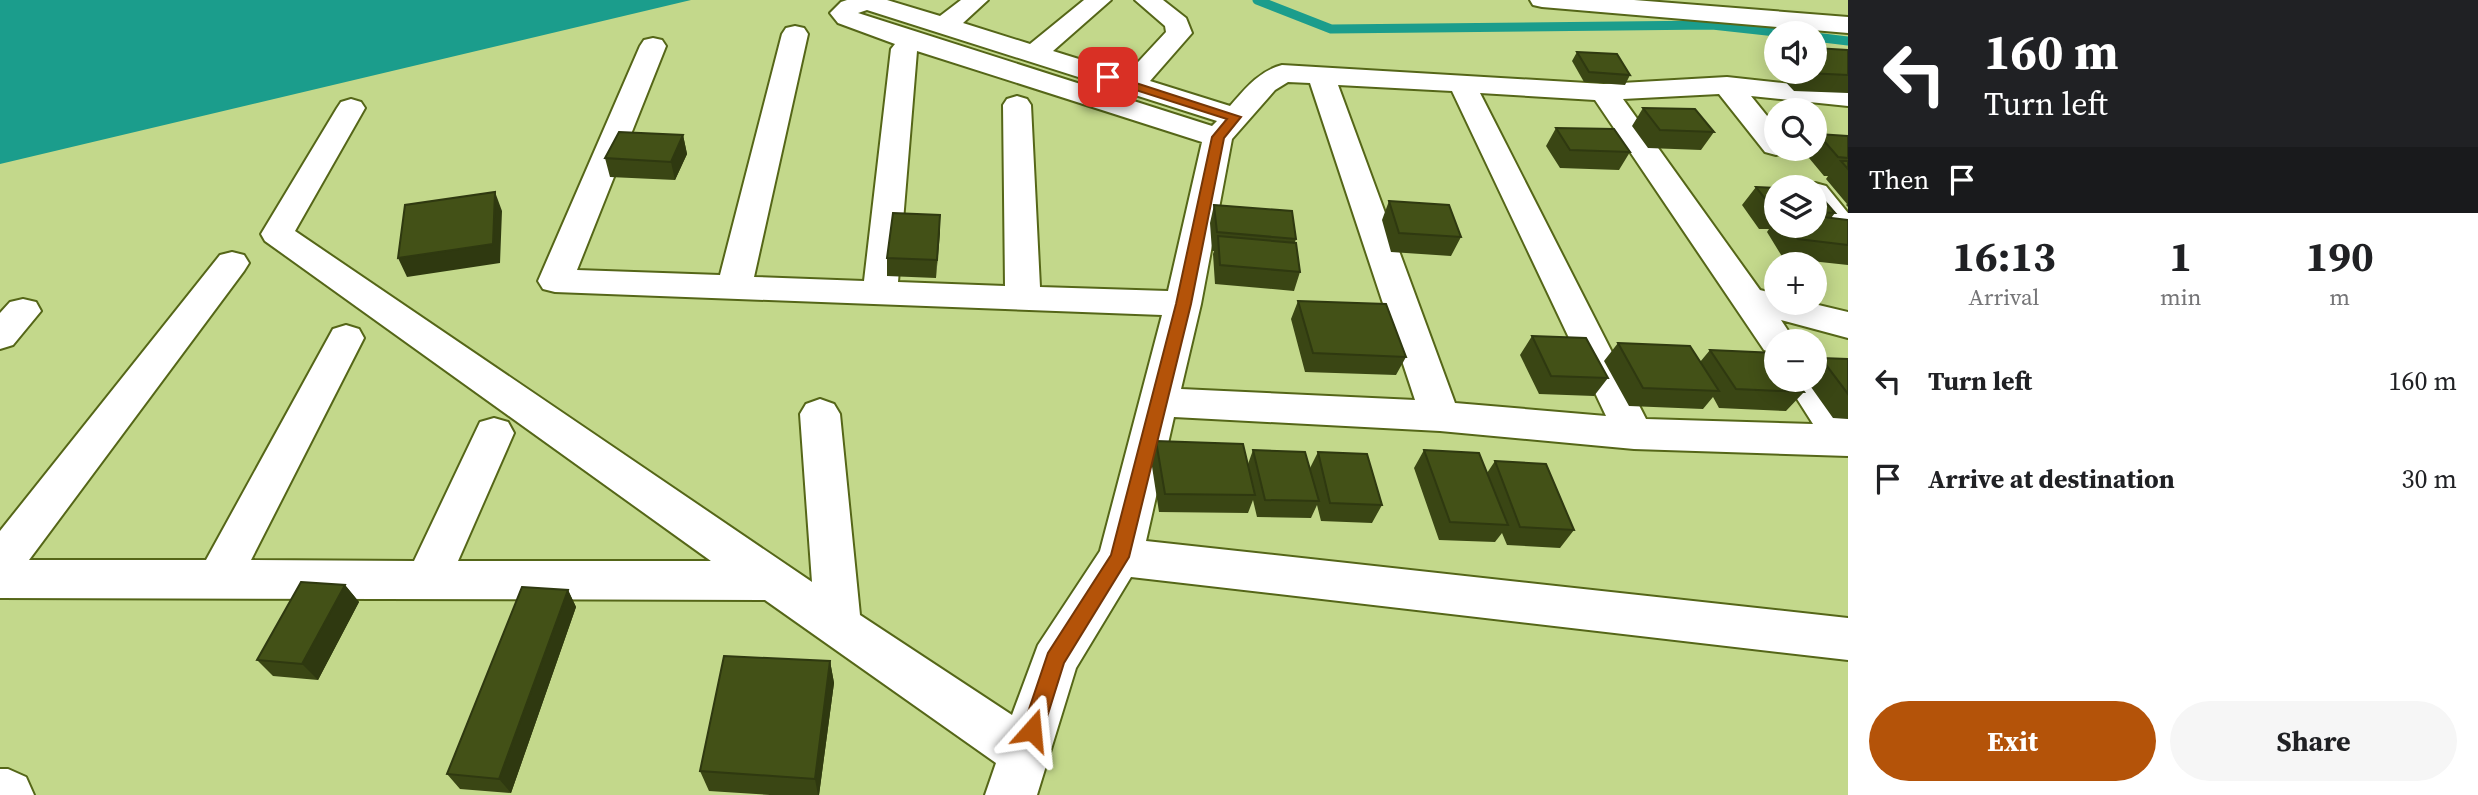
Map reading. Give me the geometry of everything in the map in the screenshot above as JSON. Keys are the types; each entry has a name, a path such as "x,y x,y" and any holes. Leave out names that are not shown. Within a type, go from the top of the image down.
{"street":[{"path":"944,26 976,0"},
{"path":"1034,54 1099,0"},
{"path":"1132,85 1179,33 1177,23 1147,0"},
{"path":"1542,0 1848,25"},
{"path":"868,2 1132,85 1226,127 857,23 843,13 850,6 868,2"},
{"path":"734,287 795,34"},
{"path":"653,46 555,281 1184,304"},
{"path":"880,292 904,49"},
{"path":"351,108 277,234 777,581 838,626 1018,774 1055,660 1120,557 1226,127 1265,83 1282,73 1604,92 1727,85 1848,98"},
{"path":"1321,75 1440,416"},
{"path":"1461,82 1634,435"},
{"path":"1727,85 1764,131"},
{"path":"1604,92 1769,329"},
{"path":"1017,105 1023,297"},
{"path":"1789,161 1800,175"},
{"path":"1827,208 1848,234"},
{"path":"0,564 232,263"},
{"path":"1749,299 1848,326"},
{"path":"218,580 346,338"},
{"path":"1813,392 1847,440"},
{"path":"1160,402 1440,416 1634,435 1847,440"},
{"path":"820,414 838,626"},
{"path":"427,580 494,433"},
{"path":"1120,557 1848,639"},
{"path":"0,579 777,581"},
{"path":"0,795 8,795"}],"water":[{"path":"0,0 691,0 0,164"}],"building":[{"path":"1827,49 1848,50 1848,75 1827,74"},
{"path":"1577,52 1617,54 1630,75 1589,72"},
{"path":"1643,108 1695,109 1714,132 1660,130"},
{"path":"1556,128 1614,129 1630,152 1570,150"},
{"path":"619,132 683,135 671,162 605,158"},
{"path":"1827,135 1848,136 1848,158 1838,157 1827,144"},
{"path":"1756,187 1764,187 1764,197"},
{"path":"495,192 493,244 398,258 405,205"},
{"path":"1389,201 1449,205 1461,237 1399,233"},
{"path":"1827,204 1835,213 1827,213"},
{"path":"1214,205 1292,211 1296,239 1217,232"},
{"path":"893,213 940,215 937,260 887,258"},
{"path":"1827,217 1848,220 1848,245 1798,239 1827,238"},
{"path":"1218,236 1296,243 1300,272 1220,265"},
{"path":"1298,301 1386,304 1406,357 1313,353"},
{"path":"1532,336 1586,338 1608,378 1551,376"},
{"path":"1618,343 1690,346 1719,391 1643,388"},
{"path":"1710,350 1764,352 1764,390 1736,389"},
{"path":"1827,358 1848,359 1848,394 1827,366"},
{"path":"1156,441 1243,444 1255,495 1165,494"},
{"path":"1253,450 1305,452 1319,501 1265,500"},
{"path":"1424,450 1479,453 1508,525 1450,522"},
{"path":"1318,452 1367,454 1382,505 1330,503"},
{"path":"1495,461 1546,464 1574,530 1520,527"},
{"path":"301,582 345,585 302,664 257,660"},
{"path":"522,587 568,590 499,779 447,774"},
{"path":"724,656 830,661 815,779 700,771"}],"waterway":[{"path":"1257,0 1331,29 1712,25 1764,31"},
{"path":"1827,38 1848,41"}],"route":[{"path":"1032,730 1055,660 1120,557 1184,304 1218,137 1235,117 1108,77"}]}
